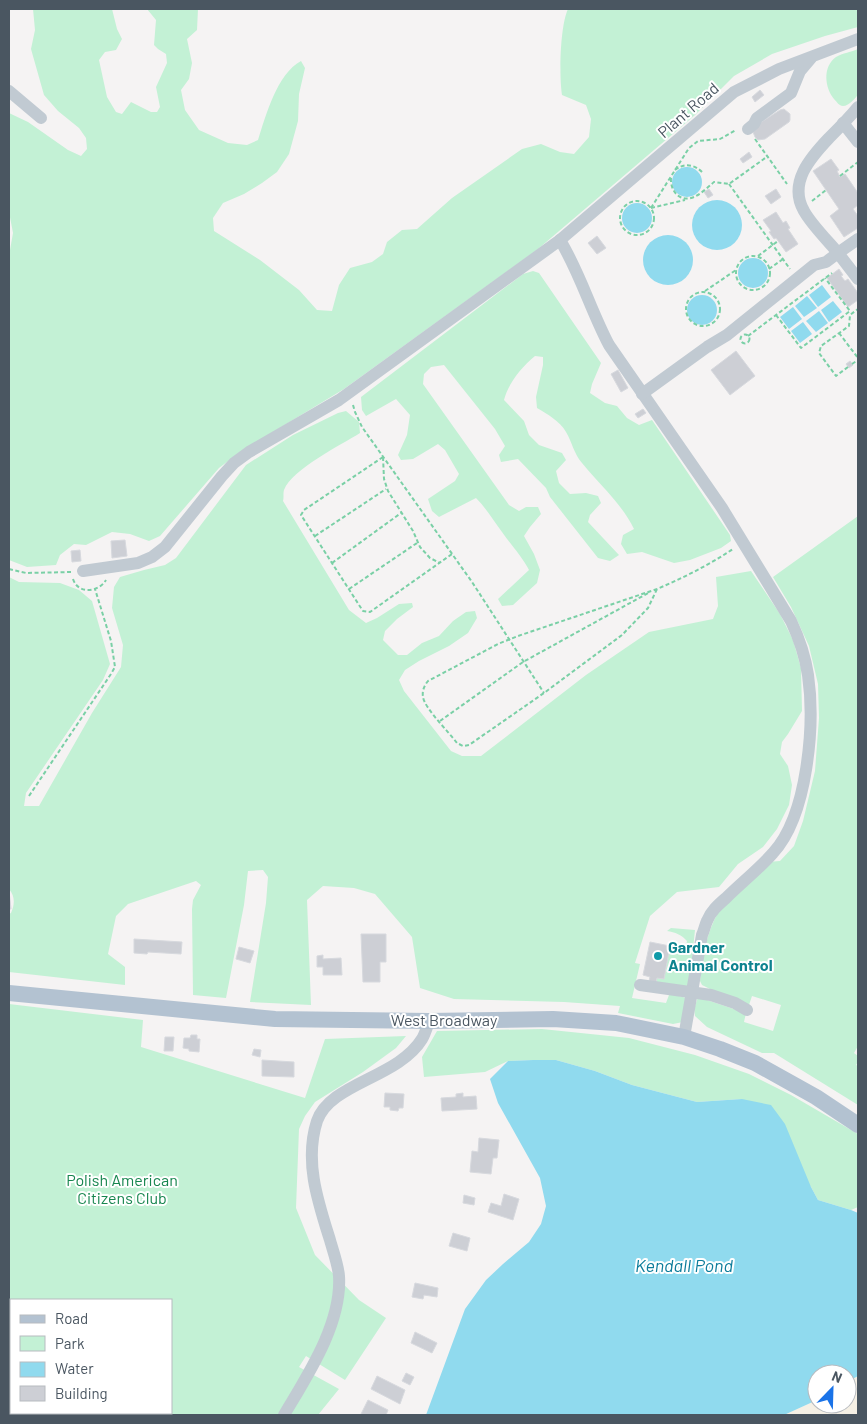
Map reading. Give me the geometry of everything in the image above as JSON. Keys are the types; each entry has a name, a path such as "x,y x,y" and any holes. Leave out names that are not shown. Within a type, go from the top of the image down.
{"main road":[{"name":"West Broadway","path":"9,993 275,1019 429,1021 553,1019 616,1023 684,1037 755,1063 816,1097 858,1125"}],"street":[{"name":"Plant Road","path":"83,571 138,563 152,556 165,547 234,463 348,394 560,240 734,92 779,69 858,39"},
{"path":"748,129 757,118 790,93 800,71 811,57"},
{"path":"9,91 41,118"},
{"path":"858,107 812,156 801,175 799,187 804,213 858,278"},
{"path":"843,123 858,142"},
{"path":"642,394 707,347 727,335 810,267 826,262 858,239"},
{"path":"560,240 573,263 609,346 722,508 791,620 799,637 808,674 810,720 802,795 791,826 773,853 714,909 706,921 684,1037"},
{"path":"640,985 720,997 748,1010"},
{"path":"284,1415 326,1337 337,1305 339,1292 339,1275 315,1189 313,1172 313,1140 319,1117 326,1105 340,1094 384,1072 406,1057 417,1047 423,1038 429,1021"}],"path":[{"path":"651,208 689,148 698,141 720,139 736,130 748,129 801,204 826,190"},
{"path":"651,208 692,198 714,182 729,184 768,156"},
{"path":"840,176 858,162"},
{"path":"692,198 683,198 675,194 670,182 673,173 680,166 690,165 702,172"},
{"path":"729,184 797,278"},
{"path":"633,201 640,201 646,203 651,208 654,222 647,232 636,234 628,232 623,226 620,216 627,204 633,201"},
{"path":"757,257 778,241"},
{"path":"751,256 757,257 766,262 769,269 769,277 766,284 755,290 748,289 742,286 737,279 736,270 743,259 751,256"},
{"path":"769,269 783,259"},
{"path":"704,292 714,296 720,307 719,314 714,321 704,326 693,322 688,316 686,309 690,298 696,293 704,292 736,270"},
{"path":"748,336 832,273"},
{"path":"825,278 851,313 849,326 821,346 819,353 836,376 848,367"},
{"path":"776,315 801,348 858,309"},
{"path":"839,333 858,359 852,364"},
{"path":"348,394 362,427 472,582 544,693"},
{"path":"383,457 386,488 413,531 424,553 440,563"},
{"path":"383,457 302,512 303,518 363,611 370,612 452,554"},
{"path":"315,536 386,488"},
{"path":"332,563 401,513"},
{"path":"349,590 418,542"},
{"path":"440,721 523,662 656,589 702,568 743,542"},
{"path":"9,569 26,573 83,571"},
{"path":"28,796 115,667 111,641 95,589"},
{"path":"656,589 648,608 622,635 544,693 469,745 465,746 458,742 426,706 423,698 423,689 428,682 508,640 656,589"}],"green space":[{"path":"33,9 112,9 117,29 122,39 116,50 105,52 99,60 107,97 116,112 122,114 131,102 151,112 157,112 160,107 156,87 167,63 166,54 154,45 156,20 147,9 198,9 197,30 187,39 192,63 189,79 181,90 185,110 199,130 228,143 247,145 258,140 279,85 285,75 301,61 305,68 299,94 298,121 289,154 277,172 244,194 223,203 213,218 214,231 260,260 299,290 317,310 332,311 339,285 350,268 372,262 383,254 387,242 402,230 417,229 452,198 522,149 541,144 560,152 574,154 589,137 591,119 586,105 562,95 561,51 563,27 568,9 858,9 858,27 772,54 734,76 695,115 538,249 344,389 240,452 219,468 160,536 149,541 130,534 112,532 86,545 74,544 60,555 56,565 27,567 9,560 9,253 13,233 9,212 9,113 28,122 68,150 81,156 87,149 86,138 79,128 58,111 44,95 31,49 35,30"},
{"path":"858,49 858,95 849,104 842,106 838,104 831,94 827,84 827,72 836,57"},
{"path":"533,271 539,273 601,363 590,393 605,403 617,406 627,418 639,425 652,420 730,535 731,541 721,548 690,560 674,563 642,552 627,554 621,544 623,535 634,529 629,520 579,459 560,424 537,408 536,397 543,357 535,356 516,376 504,400 524,421 529,435 539,445 562,453 566,460 556,471 559,483 570,494 586,493 598,496 601,503 590,515 588,522 619,555 610,561 598,558 550,497 546,488 518,459 501,462 499,455 505,446 495,429 444,365 431,367 424,374 423,384 509,505 519,511 526,507 538,507 541,514 524,536 540,570 537,583 513,605 502,606 498,599 529,570 523,560 476,498 439,517 432,511 428,499 455,481 459,474 445,450 438,444 413,459 401,460 398,455 407,435 410,415 396,399 366,416 362,410 361,397 523,274"},
{"path":"346,411 359,422 360,433 318,458 297,474 284,490 283,501 349,610 366,623 399,604 412,603 413,607 385,631 383,640 398,655 407,655 422,643 439,636 453,621 466,612 475,611 477,618 468,633 449,646 405,670 399,680 404,691 451,751 462,756 481,756 586,675 649,632 713,619 718,606 716,577 751,571 780,614 793,640 801,668 802,711 782,742 780,754 788,766 792,785 789,805 777,829 763,847 738,864 719,887 677,892 650,916 635,963 640,964 632,998 666,1003 669,995 672,994 686,998 683,1022 673,1024 618,1013 620,1006 564,1002 454,999 420,988 412,937 375,894 354,888 323,886 307,900 311,1005 250,1002 266,903 268,877 263,870 248,871 244,905 226,998 193,995 192,909 193,900 201,885 196,881 128,904 116,916 108,954 125,967 125,985 9,972 9,914 11,913 14,900 9,889 9,577 19,582 60,583 79,590 92,601 110,664 103,680 26,793 24,806 39,806 92,713 121,667 123,645 112,608 114,587 120,577 165,565 176,558 246,465 293,435"},
{"path":"858,516 858,1046 854,1053 858,1056 856,1065 858,1066 858,1105 774,1053 762,1053 707,1027 695,1016 694,1009 698,997 746,1013 744,1022 773,1031 781,1005 752,996 748,1008 702,985 700,981 702,963 708,936 719,911 767,862 780,861 794,846 803,821 815,771 819,718 818,684 809,646 791,607 773,577"},
{"path":"671,928 695,930 689,987 656,983 657,978 664,979 670,946 685,949 687,941 678,934 667,931"},
{"name":"Polish American Citizens Club","path":"9,1004 143,1020 141,1047 305,1098 325,1039 406,1036 396,1048 363,1072 315,1102 299,1129 296,1208 315,1255 359,1300 386,1318 345,1380 306,1356 299,1367 339,1389 318,1415 9,1415"},
{"path":"542,1029 629,1038 695,1055 749,1074 791,1095 858,1134 858,1207 851,1210 818,1200 811,1187 742,1099 697,1102 632,1085 595,1071 556,1060 508,1061 485,1072 424,1077 422,1057 437,1031"}],"sand":[{"path":"857,1377 858,1415 784,1415 807,1405 807,1414 857,1414"}],"water":[{"path":"687,167 698,171 702,182 698,193 687,197 676,193 672,182 676,171"},
{"path":"722,200 735,207 741,215 741,235 735,243 727,249 712,250 699,243 693,235 692,220 699,207 707,201"},
{"path":"637,203 648,207 652,218 648,229 637,233 626,229 622,218 626,207"},
{"path":"673,235 686,242 692,250 692,270 686,278 678,284 663,285 650,278 644,270 643,255 650,242 658,236"},
{"path":"753,258 764,262 768,273 764,284 753,288 742,284 738,273 742,262"},
{"path":"822,285 831,297 818,307 809,295"},
{"path":"702,295 713,299 717,310 713,321 702,325 691,321 687,310 691,299"},
{"path":"807,296 817,308 804,317 795,306"},
{"path":"833,301 842,312 829,322 821,310"},
{"path":"793,307 802,319 789,329 780,317"},
{"path":"819,311 828,323 816,332 806,321"},
{"path":"803,322 812,334 800,343 791,331"},
{"name":"Kendall Pond","path":"556,1060 595,1071 632,1085 697,1102 742,1099 771,1105 785,1124 818,1200 858,1213 858,1376 857,1364 807,1364 807,1405 784,1415 426,1415 465,1309 486,1280 529,1242 541,1224 546,1206 540,1178 498,1103 490,1079 508,1061"}],"building":[{"path":"760,90 764,95 755,102 752,97"},
{"path":"784,109 790,114 789,122 765,139 758,140 753,132 755,126"},
{"path":"749,152 752,157 743,163 740,159"},
{"path":"831,159 839,170 837,171 840,177 845,174 858,193 858,205 853,209 858,216 858,228 844,237 830,216 839,209 813,171"},
{"path":"709,189 713,195 708,198 704,192"},
{"path":"776,189 781,197 771,204 765,196"},
{"path":"776,212 783,223 786,221 790,228 788,229 798,244 786,252 776,238 774,239 763,220"},
{"path":"597,236 606,248 597,254 588,243"},
{"path":"839,269 843,275 841,276 845,281 848,279 858,293 858,300 848,307 827,278"},
{"path":"736,351 755,376 730,395 711,370"},
{"path":"850,361 853,365 849,368 846,364"},
{"path":"618,370 628,388 621,392 611,374"},
{"path":"643,409 646,413 638,418 635,414"},
{"path":"125,540 127,556 112,558 111,541"},
{"path":"80,550 81,561 72,562 71,551"},
{"path":"9,891 11,909 9,909"},
{"path":"361,934 386,934 386,962 380,962 380,982 363,982"},
{"path":"134,939 182,942 181,954 134,953"},
{"name":"Gardner Animal Control","path":"650,942 670,946 664,979 657,978 656,983 649,981 650,977 643,975"},
{"path":"239,947 254,951 250,963 236,959"},
{"path":"323,955 323,959 341,958 342,975 323,975 323,967 317,967 317,956"},
{"path":"191,1035 197,1035 197,1039 200,1039 199,1052 183,1048 184,1038 190,1038"},
{"path":"165,1037 174,1037 173,1051 164,1051"},
{"path":"254,1049 261,1050 260,1057 252,1055"},
{"path":"262,1060 294,1062 294,1077 262,1076"},
{"path":"385,1093 404,1094 403,1108 399,1108 398,1111 390,1110 390,1107 384,1107"},
{"path":"463,1093 463,1097 476,1096 477,1109 442,1111 441,1098 456,1097 456,1094"},
{"path":"479,1138 499,1140 497,1158 493,1158 491,1174 470,1172 472,1151 478,1152"},
{"path":"504,1194 519,1199 513,1220 488,1212 491,1203 501,1206"},
{"path":"464,1195 475,1198 474,1205 463,1203"},
{"path":"453,1233 470,1238 467,1251 449,1246"},
{"path":"415,1283 438,1288 437,1297 424,1295 423,1299 412,1297"},
{"path":"415,1332 437,1343 432,1353 411,1343"},
{"path":"406,1373 414,1377 410,1385 402,1381"},
{"path":"377,1376 405,1390 400,1404 371,1389"},
{"path":"368,1400 388,1410 386,1415 361,1414"}],"place":[{"name":"Gardner Animal Control","path":"658,956"}]}
